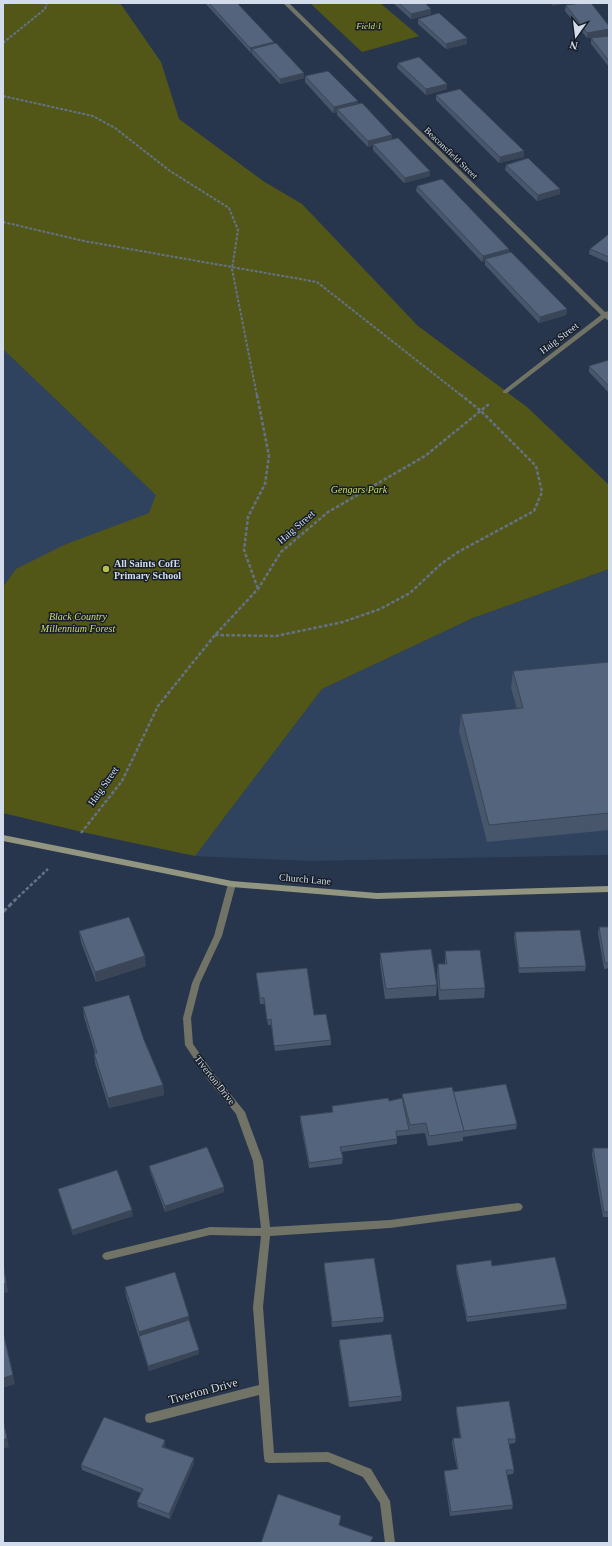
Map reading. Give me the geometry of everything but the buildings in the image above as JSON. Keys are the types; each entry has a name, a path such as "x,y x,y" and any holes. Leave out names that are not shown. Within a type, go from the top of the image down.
{"main road":[{"name":"Church Lane","path":"3,838 232,884 377,896 609,888"}],"street":[{"name":"Beaconsfield Street","path":"286,3 608,315"},
{"name":"Haig Street","path":"505,392 608,315"},
{"name":"Tiverton Drive","path":"232,884 218,936 196,983 187,1018 189,1045 211,1077 240,1112 258,1161 266,1232 258,1307 269,1458 328,1457 367,1473 385,1501 390,1543"},
{"path":"107,1256 210,1231 266,1232 390,1224 518,1207"},
{"name":"Tiverton Drive","path":"150,1418 264,1389"}],"path":[{"path":"3,43 45,8 48,3"},
{"path":"3,96 93,116 115,128 170,171 229,208 238,230 232,268 269,456 265,484 248,517 244,550 258,589"},
{"path":"3,222 84,241 317,282 481,411 536,466 542,492 534,511 458,552 441,564 410,593 380,609 343,622 276,636 215,635"},
{"name":"Haig Street","path":"3,912 66,851 122,781 158,706 215,635 258,589 281,552 328,512 425,456 505,392"}],"shaded area":[{"name":"All Saints CofE Primary School","path":"3,316 185,481 59,741 25,818 3,813"},
{"path":"609,569 609,855 310,861 195,856 322,689 473,618"}],"green space":[{"name":"Gengars Park","path":"3,3 120,3 161,62 179,119 263,181 302,204 418,326 527,407 609,485 609,569 473,618 322,689 195,856 82,832 3,813 3,587 16,569 64,545 149,513 156,495 3,349"},
{"name":"Field 1","path":"310,3 380,3 419,36 362,52"}],"place":[{"name":"All Saints CofE Primary School","path":"106,569"}],"park label":[{"name":"Black Country Millennium Forest","path":"78,622"}]}
